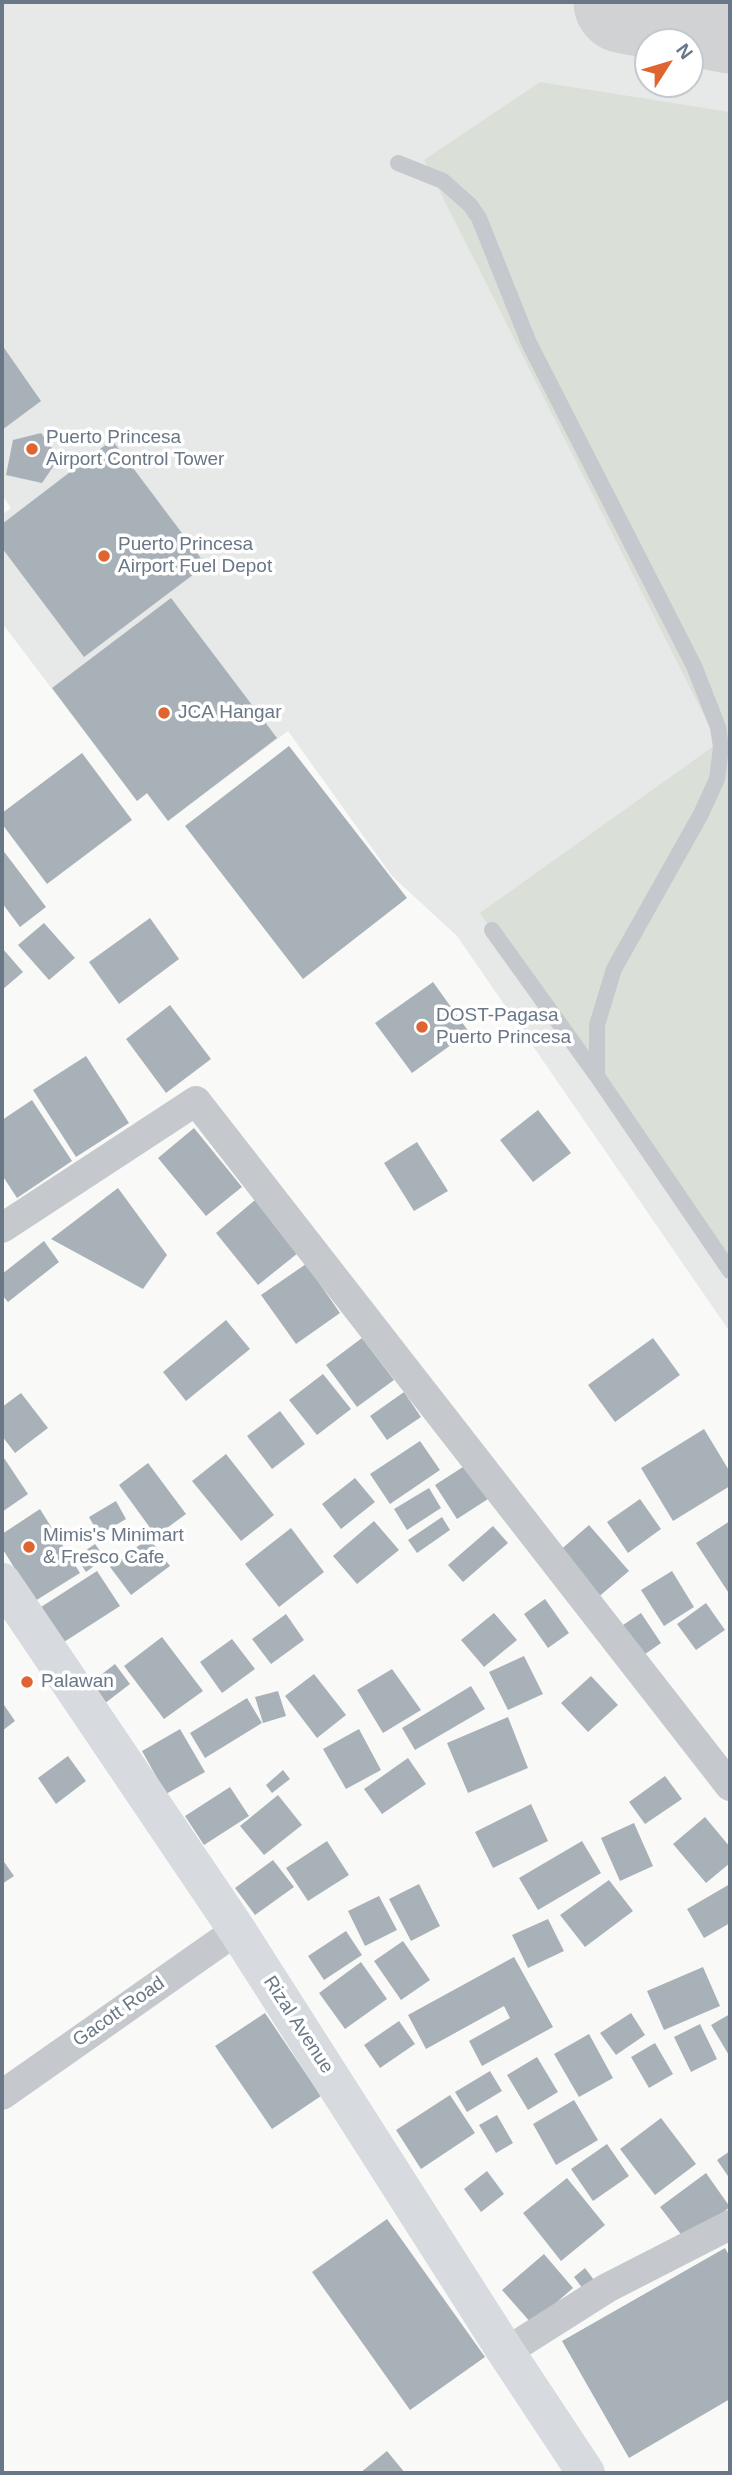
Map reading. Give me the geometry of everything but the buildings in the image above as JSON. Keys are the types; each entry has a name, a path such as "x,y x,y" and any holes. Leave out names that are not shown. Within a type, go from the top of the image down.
{"street":[{"path":"2,1228 195,1101 730,1786"},
{"name":"Rizal Avenue","path":"2,1582 237,1930 586,2473"},
{"name":"Gacott Road","path":"2,2095 237,1930"},
{"path":"506,2352 607,2288 730,2225"}],"lane":[{"path":"398,163 443,181 470,205 479,218 529,343 694,666 718,727 721,747 717,779 701,814 614,969 597,1025 597,1076"},
{"path":"492,930 597,1076 730,1270"}],"shaded area":[{"path":"2,2 730,2 730,1332 457,936 392,876 288,731 168,821 147,794 137,801 2,623 2,515 11,508 2,495"},
{"path":"540,82 730,112 730,1282 480,913 718,743 424,160"}],"taxiway":[{"path":"625,2 730,22"}],"place":[{"name":"Puerto Princesa Airport Control Tower","path":"32,449"},
{"name":"Puerto Princesa Airport Fuel Depot","path":"104,556"},
{"name":"JCA Hangar","path":"164,713"},
{"name":"DOST-Pagasa Puerto Princesa","path":"422,1027"},
{"name":"Mimis's Minimart & Fresco Cafe","path":"29,1547"},
{"name":"Palawan","path":"27,1682"}]}
